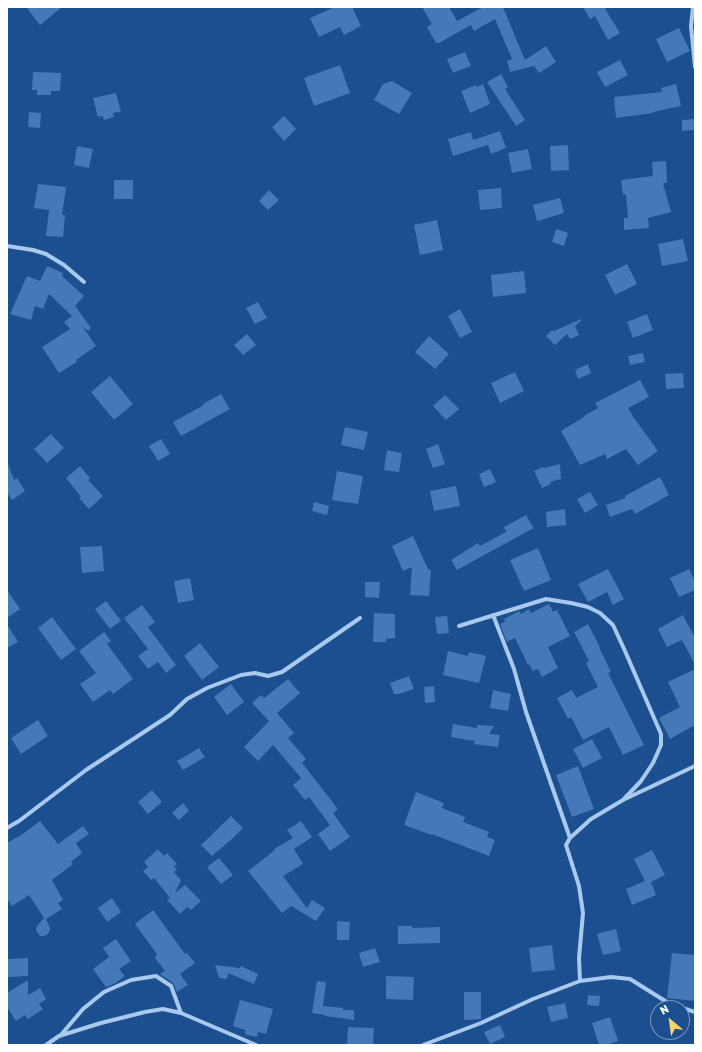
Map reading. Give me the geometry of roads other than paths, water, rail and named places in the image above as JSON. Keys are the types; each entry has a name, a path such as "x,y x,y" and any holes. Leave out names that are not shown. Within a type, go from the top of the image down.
{"street":[{"path":"693,7 691,26 695,66"},
{"path":"7,246 33,250 46,254 64,265 84,282"},
{"path":"459,626 546,599 571,603 588,608 600,613 613,625 661,734 661,745 653,763 641,781 623,800"},
{"path":"493,615 514,669 526,712 570,838"},
{"path":"7,828 86,770 170,715 187,699 207,688 241,675 255,673 268,676 282,672 360,618"},
{"path":"580,981 579,958 583,912 579,886 566,845 570,838 591,819 623,800 695,766"},
{"path":"60,1036 84,1009 104,992 131,980 156,976 171,986 181,1013"},
{"path":"423,1045 481,1023 533,999 580,981 611,977 630,979 664,1000"},
{"path":"46,1045 60,1036 101,1023 163,1009 181,1013 256,1045"}]}
